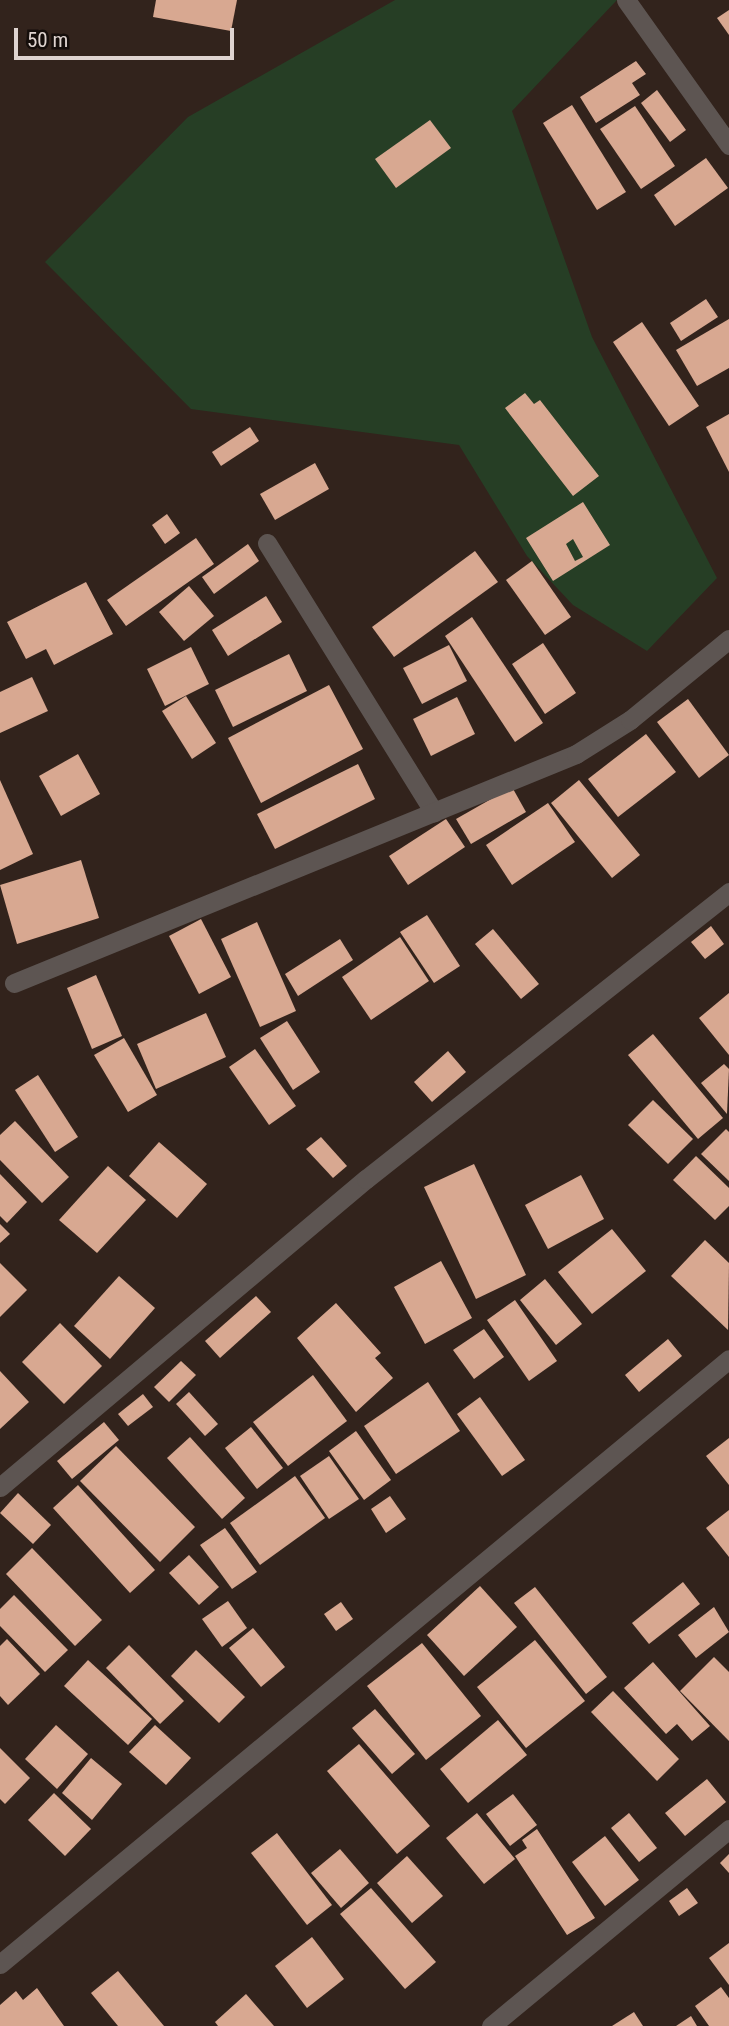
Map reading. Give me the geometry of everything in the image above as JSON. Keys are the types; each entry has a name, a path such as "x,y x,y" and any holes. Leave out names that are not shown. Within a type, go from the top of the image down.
{"street":[{"path":"625,0 729,145"},
{"path":"267,542 434,812"},
{"path":"14,983 576,754 630,720 729,639"},
{"path":"0,1487 366,1179 729,892"},
{"path":"0,1964 729,1359"},
{"path":"491,2026 729,1829"}],"green space":[{"path":"395,0 617,0 512,111 592,337 717,578 647,651 573,605 527,556 459,445 191,409 45,262 188,117"}],"building":[{"path":"156,0 237,0 231,31 153,17"},
{"path":"729,10 729,35 717,18"},
{"path":"636,61 646,74 632,83 640,95 596,123 580,97"},
{"path":"657,90 686,130 670,142 641,103"},
{"path":"572,105 626,192 597,210 543,123"},
{"path":"635,106 675,166 641,189 600,129"},
{"path":"430,120 451,148 396,188 375,159"},
{"path":"706,158 728,188 675,226 654,195"},
{"path":"706,299 718,317 681,341 670,323"},
{"path":"729,319 729,368 697,386 676,350"},
{"path":"642,322 699,406 669,426 613,342"},
{"path":"525,393 534,404 540,400 599,476 573,496 505,408"},
{"path":"729,414 729,472 706,427"},
{"path":"250,427 259,441 221,466 212,452"},
{"path":"315,463 329,489 275,520 260,494"},
{"path":"583,502 610,545 553,581 526,538","holes":["573,539 583,557 575,561 566,544"]},
{"path":"167,514 180,533 165,544 152,525"},
{"path":"196,538 214,564 126,626 107,600"},
{"path":"248,544 259,561 214,594 202,577"},
{"path":"475,551 498,582 394,657 372,627"},
{"path":"532,561 571,617 545,635 506,580"},
{"path":"86,582 113,634 54,665 46,649 26,659 7,622"},
{"path":"189,586 214,616 184,641 159,612"},
{"path":"266,596 282,622 228,656 212,630"},
{"path":"472,617 543,723 515,742 445,636"},
{"path":"543,643 576,693 545,714 512,664"},
{"path":"449,645 467,681 422,704 403,668"},
{"path":"191,647 209,684 165,706 147,669"},
{"path":"289,654 307,691 233,727 215,690"},
{"path":"32,677 48,711 0,733 0,692"},
{"path":"329,685 363,749 261,803 228,738"},
{"path":"186,696 216,743 192,759 162,711"},
{"path":"457,697 475,734 431,756 413,719"},
{"path":"688,699 729,755 699,778 657,722"},
{"path":"646,734 676,772 618,817 588,779"},
{"path":"78,754 100,794 61,816 39,776"},
{"path":"358,764 375,799 275,849 257,814"},
{"path":"0,780 33,854 0,870"},
{"path":"579,780 640,855 612,878 551,803"},
{"path":"512,787 526,812 471,844 456,819"},
{"path":"548,803 575,842 512,885 486,845"},
{"path":"446,819 465,847 408,885 389,856"},
{"path":"81,860 99,918 17,944 0,885"},
{"path":"427,915 460,966 434,983 400,932"},
{"path":"201,919 231,977 199,994 169,936"},
{"path":"257,922 296,1011 260,1027 221,939"},
{"path":"711,926 724,944 705,959 691,942"},
{"path":"493,929 539,984 521,999 475,944"},
{"path":"400,937 429,981 371,1020 342,977"},
{"path":"340,939 353,960 298,996 285,974"},
{"path":"96,975 122,1036 92,1049 67,988"},
{"path":"729,993 729,1055 699,1018"},
{"path":"206,1013 226,1057 156,1089 137,1044"},
{"path":"287,1021 320,1072 293,1090 260,1038"},
{"path":"653,1034 723,1118 698,1139 628,1055"},
{"path":"124,1038 157,1095 128,1112 94,1055"},
{"path":"255,1049 296,1106 269,1125 229,1067"},
{"path":"448,1051 466,1072 432,1102 414,1082"},
{"path":"724,1064 729,1069 727,1114 701,1083"},
{"path":"38,1075 78,1137 55,1152 15,1090"},
{"path":"653,1100 693,1139 668,1164 628,1125"},
{"path":"15,1121 69,1177 42,1203 0,1160 0,1135"},
{"path":"726,1129 729,1132 729,1181 701,1154"},
{"path":"321,1137 347,1166 333,1178 306,1149"},
{"path":"159,1142 207,1184 177,1218 129,1176"},
{"path":"696,1156 729,1188 729,1206 715,1220 673,1180"},
{"path":"474,1164 526,1275 476,1299 424,1187"},
{"path":"108,1166 146,1200 97,1253 59,1220"},
{"path":"0,1174 27,1202 7,1223 0,1216"},
{"path":"581,1175 604,1219 548,1249 525,1205"},
{"path":"0,1224 10,1234 0,1243"},
{"path":"612,1229 646,1271 592,1314 558,1272"},
{"path":"705,1240 729,1263 728,1330 671,1276"},
{"path":"441,1261 472,1318 425,1344 394,1287"},
{"path":"0,1263 27,1290 0,1317"},
{"path":"119,1276 155,1308 110,1359 74,1326"},
{"path":"545,1279 582,1324 556,1345 520,1300"},
{"path":"256,1296 271,1312 220,1358 205,1341"},
{"path":"515,1300 557,1361 529,1381 487,1320"},
{"path":"336,1303 381,1353 375,1358 393,1378 356,1412 297,1338"},
{"path":"60,1323 102,1366 64,1404 22,1362"},
{"path":"484,1329 504,1357 474,1379 453,1350"},
{"path":"668,1339 682,1356 639,1392 625,1375"},
{"path":"181,1361 196,1375 169,1402 154,1387"},
{"path":"0,1371 29,1402 0,1429"},
{"path":"313,1375 347,1421 288,1466 253,1422"},
{"path":"428,1382 460,1431 396,1474 364,1426"},
{"path":"189,1392 218,1424 205,1436 176,1404"},
{"path":"143,1394 153,1407 128,1426 118,1414"},
{"path":"480,1397 525,1460 502,1476 457,1414"},
{"path":"104,1422 119,1440 72,1479 57,1461"},
{"path":"251,1427 283,1468 257,1489 225,1448"},
{"path":"356,1431 391,1480 364,1500 329,1451"},
{"path":"190,1437 245,1498 222,1519 167,1458"},
{"path":"729,1438 729,1485 706,1456"},
{"path":"116,1446 195,1527 160,1562 80,1481"},
{"path":"329,1456 359,1499 329,1519 300,1476"},
{"path":"295,1476 325,1518 260,1565 230,1523"},
{"path":"78,1485 155,1570 130,1593 53,1508"},
{"path":"18,1493 51,1525 33,1544 0,1513"},
{"path":"390,1496 406,1519 386,1533 371,1509"},
{"path":"729,1510 729,1557 706,1528"},
{"path":"225,1528 257,1572 232,1589 200,1545"},
{"path":"32,1548 102,1620 75,1646 6,1574"},
{"path":"189,1555 219,1587 199,1605 169,1573"},
{"path":"683,1582 700,1604 649,1644 632,1623"},
{"path":"480,1586 517,1627 464,1676 427,1635"},
{"path":"535,1587 607,1677 586,1694 514,1603"},
{"path":"14,1595 68,1650 45,1672 0,1626 0,1609"},
{"path":"228,1601 247,1628 222,1647 202,1619"},
{"path":"341,1602 353,1619 336,1631 324,1614"},
{"path":"714,1607 729,1632 696,1658 678,1635"},
{"path":"253,1628 285,1667 261,1687 229,1648"},
{"path":"7,1639 40,1674 8,1705 0,1696 0,1646"},
{"path":"535,1640 585,1701 526,1748 477,1687"},
{"path":"422,1643 481,1716 426,1760 367,1686"},
{"path":"129,1645 184,1701 160,1724 106,1668"},
{"path":"196,1650 245,1697 219,1723 171,1676"},
{"path":"714,1657 729,1672 729,1741 680,1691"},
{"path":"88,1660 152,1719 128,1745 64,1686"},
{"path":"653,1662 710,1726 692,1741 677,1724 666,1734 624,1688"},
{"path":"613,1691 679,1759 657,1781 591,1712"},
{"path":"375,1709 415,1754 392,1774 352,1728"},
{"path":"498,1720 527,1755 468,1803 440,1769"},
{"path":"56,1725 88,1754 57,1789 25,1759"},
{"path":"155,1725 191,1758 166,1785 129,1752"},
{"path":"359,1744 430,1826 397,1854 327,1771"},
{"path":"0,1748 30,1778 5,1804 0,1799"},
{"path":"91,1758 122,1784 92,1820 62,1793"},
{"path":"707,1779 726,1802 685,1836 665,1813"},
{"path":"54,1793 91,1829 65,1856 28,1820"},
{"path":"513,1794 537,1825 510,1846 486,1814"},
{"path":"477,1813 515,1859 484,1884 446,1838"},
{"path":"629,1813 657,1848 639,1862 611,1828"},
{"path":"537,1829 595,1918 567,1935 515,1856 527,1848 522,1840"},
{"path":"277,1833 332,1905 307,1925 251,1853"},
{"path":"605,1836 639,1880 605,1906 572,1862"},
{"path":"340,1849 369,1883 341,1908 311,1873"},
{"path":"729,1854 729,1873 720,1863"},
{"path":"407,1856 443,1896 412,1923 377,1883"},
{"path":"371,1888 436,1962 405,1989 340,1914"},
{"path":"687,1888 698,1903 679,1916 669,1901"},
{"path":"312,1937 344,1979 307,2008 275,1966"},
{"path":"729,1943 729,1985 709,1958"},
{"path":"118,1971 164,2026 118,2026 91,1993"},
{"path":"721,1987 729,1998 729,2026 709,2026 695,2006"},
{"path":"37,1988 64,2026 0,2026 0,2005 16,1991 23,2000"},
{"path":"246,1994 274,2026 218,2026 215,2022"},
{"path":"634,2012 643,2026 612,2026"},
{"path":"691,2016 697,2026 676,2026"}]}
